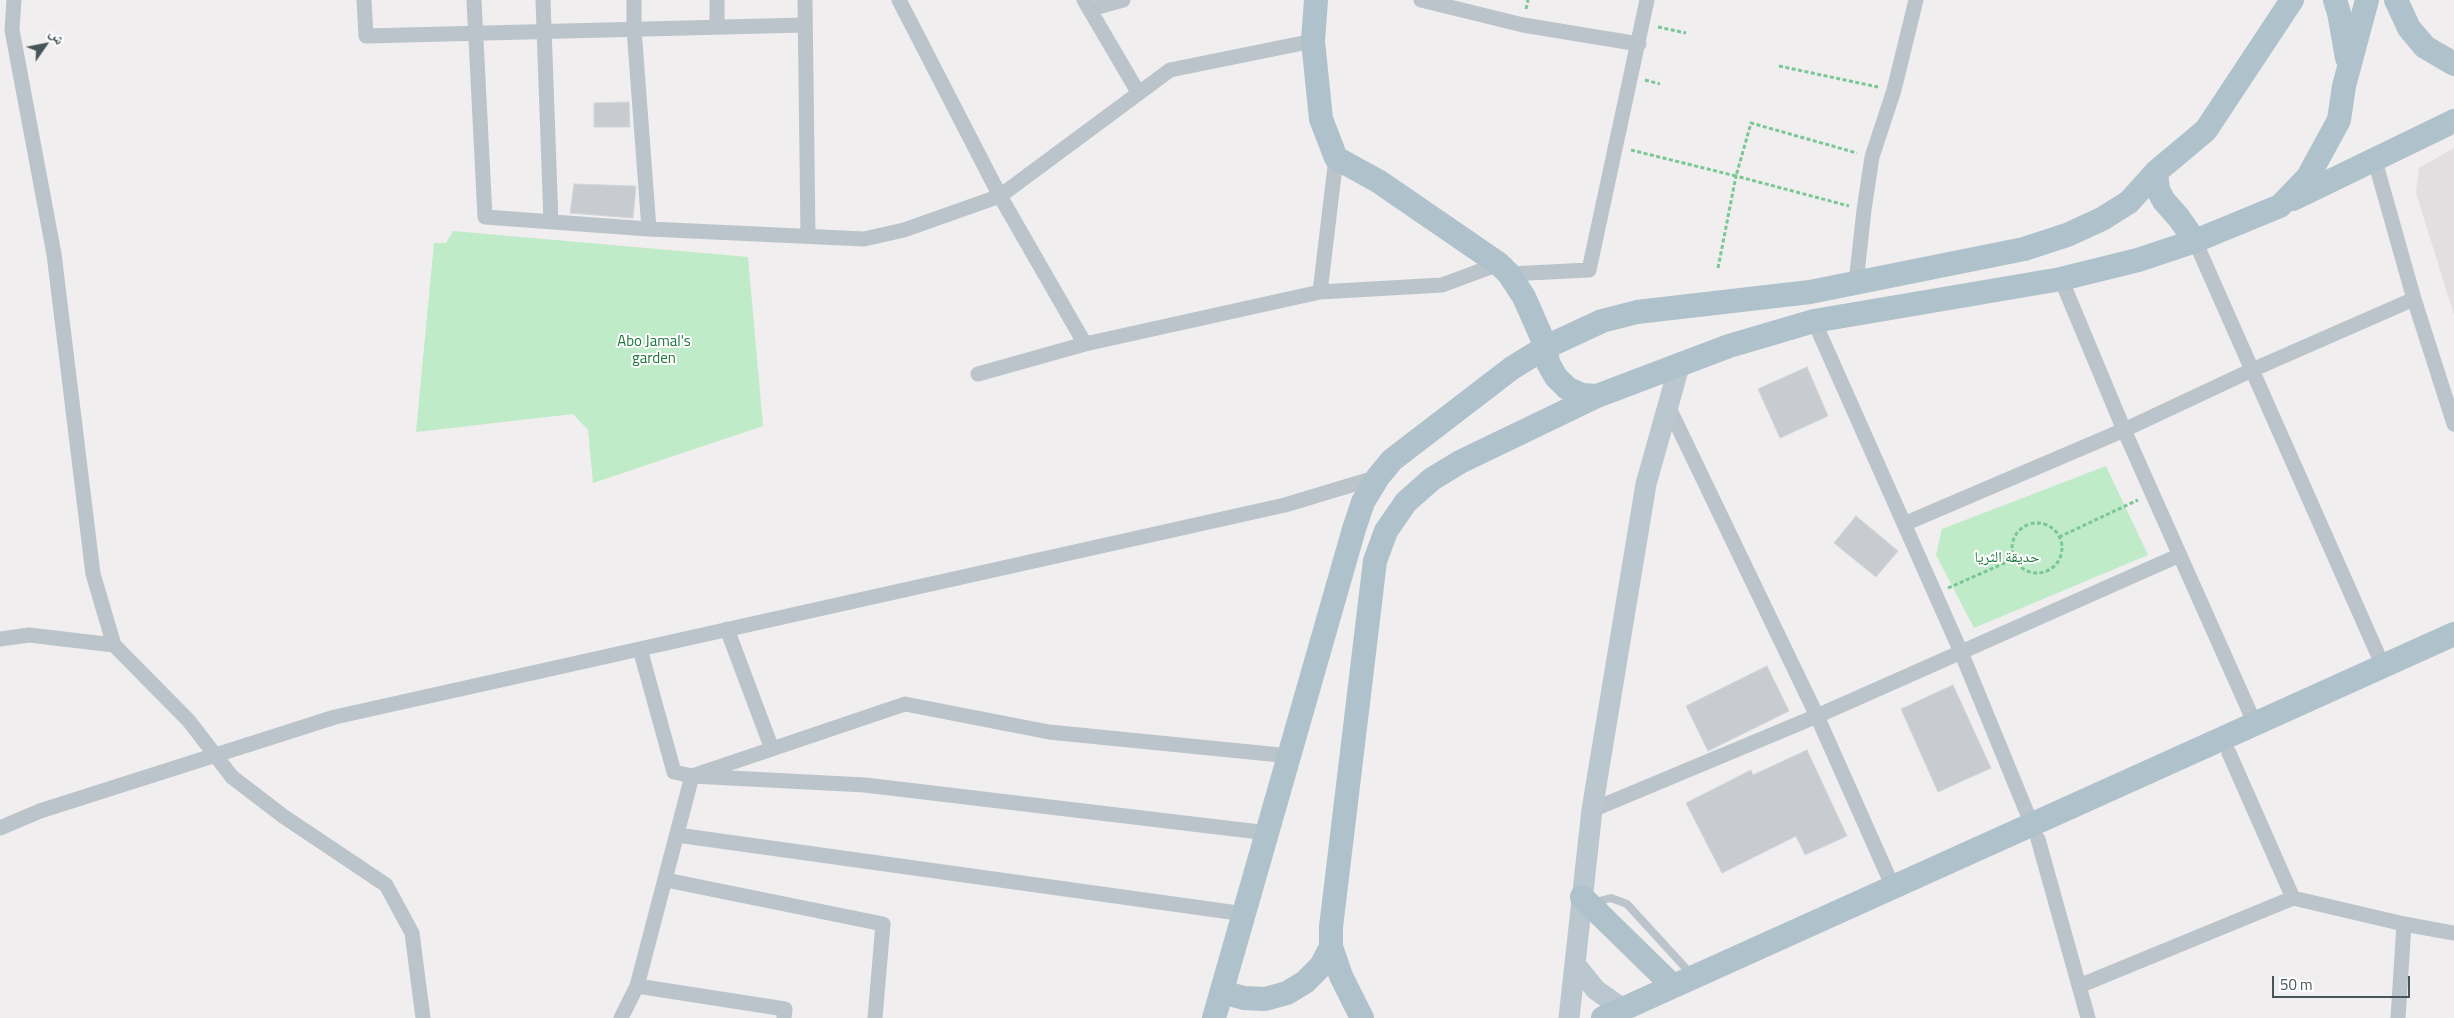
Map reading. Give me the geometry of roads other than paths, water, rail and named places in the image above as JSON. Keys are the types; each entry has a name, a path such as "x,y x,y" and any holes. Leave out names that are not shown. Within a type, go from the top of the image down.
{"main road":[{"path":"1316,0 1313,40 1321,119 1336,158 1378,181 1504,269 1524,297 1546,348 1548,363 1556,377 1567,388 1582,395 1597,396"},
{"path":"2335,0 2340,13 2349,68"},
{"path":"2280,206 2308,176 2339,120 2349,68 2367,0"},
{"path":"2396,0 2409,28 2425,47 2454,64"},
{"path":"1214,1018 1363,502 1378,477 1408,446 1506,372 1546,348 1602,321 1638,312 1810,292 2024,249 2067,235 2102,219 2129,202 2156,172 2206,130 2293,3"},
{"path":"1362,1018 1341,976 1331,947 1331,927 1375,561 1386,531 1406,502 1432,479 1460,462 1597,396 1680,363 1814,321 2061,279 2138,260 2194,242 2280,206 2454,121"},
{"path":"2156,172 2158,190 2194,242"},
{"path":"1622,1015 2035,832 2254,724 2454,634"},
{"path":"1622,1015 1683,981 1893,887 2035,832 2229,753 2454,650"},
{"path":"1586,901 1683,981"},
{"path":"1222,992 1244,998 1265,999 1287,993 1306,982 1320,966 1331,947"}],"street":[{"path":"14,0 6,30 54,254 93,574 114,645 189,720 232,777 283,816 386,885 412,933 424,1018"},
{"path":"364,0 366,36 804,25"},
{"path":"474,0 485,216 649,229 864,239 904,230 1000,196 1170,70 1313,40"},
{"path":"544,0 543,31 551,222"},
{"path":"634,0 634,29 649,229"},
{"path":"717,27 718,0"},
{"path":"806,0 804,25 808,236"},
{"path":"899,0 1000,196 1085,344"},
{"path":"1123,0 1088,5 1138,92"},
{"path":"1421,0 1451,4 1523,26 1638,44"},
{"path":"978,374 1085,344 1320,292 1442,285 1504,269 1589,270 1647,0"},
{"path":"1856,283 1872,157 1894,90 1916,0"},
{"path":"1320,292 1336,158"},
{"path":"2375,161 2414,299 2454,424"},
{"path":"2194,242 2383,666"},
{"path":"2061,279 2124,430 2254,724"},
{"path":"1904,524 2124,430 2252,370 2414,299"},
{"path":"1814,321 1961,652 2035,832 2088,1018"},
{"path":"1569,1018 1575,964 1586,901 1592,810 1646,484 1680,363"},
{"path":"1668,406 1817,716 1893,887"},
{"path":"0,829 40,811 335,717 1285,505 1378,477"},
{"path":"1592,810 1817,716 2180,555"},
{"path":"727,629 772,749"},
{"path":"0,639 29,635 114,645"},
{"path":"640,649 674,772 692,776 865,785 1268,833"},
{"path":"692,776 905,704 1049,732 1290,756"},
{"path":"2229,753 2292,898"},
{"path":"621,1018 637,986 692,776"},
{"path":"677,835 1244,914"},
{"path":"666,880 883,924 875,1018"},
{"path":"2079,986 2292,898 2404,924 2454,933"},
{"path":"2398,1018 2404,924"},
{"path":"1575,964 1596,990 1622,1015"},
{"path":"637,986 785,1009 784,1018"}],"park label":[{"name":"Abo Jamal's garden","path":"654,350"},
{"name":"حديقة الثريا","path":"2007,558"}]}
